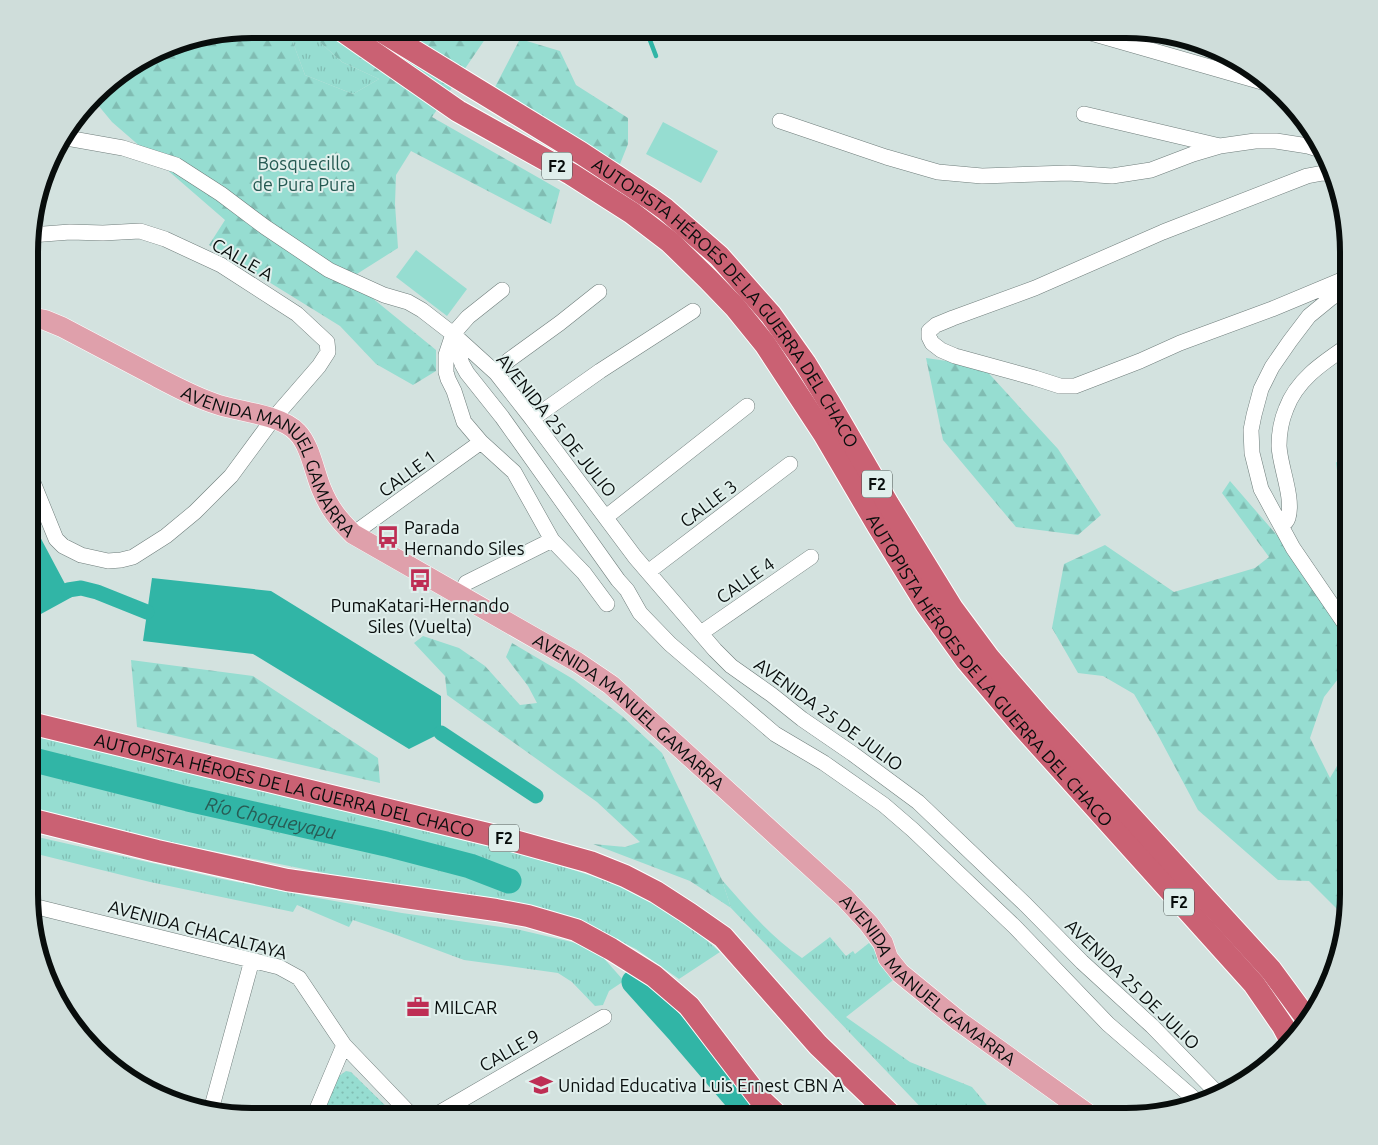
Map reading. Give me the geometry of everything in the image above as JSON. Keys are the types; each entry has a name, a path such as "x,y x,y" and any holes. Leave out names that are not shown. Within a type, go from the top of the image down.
{"highway":[{"name":"AUTOPISTA HÉROES DE LA GUERRA DEL CHACO","path":"353,38 458,111 571,174 632,213 670,242 735,308 765,344 824,434 926,604 967,661 1022,726 1254,984 1288,1034"},
{"name":"AUTOPISTA HÉROES DE LA GUERRA DEL CHACO","path":"393,38 581,153 664,209 719,256 771,316 805,363 952,608 989,658 1040,718 1271,970 1303,1014"},
{"name":"AUTOPISTA HÉROES DE LA GUERRA DEL CHACO","path":"38,725 504,838 590,862 625,876 656,892 723,937 818,1045 884,1108"},
{"path":"38,821 157,851 287,880 496,910 528,916 576,930 654,976 689,1006 760,1099 770,1108"}],"main road":[{"name":"AVENIDA MANUEL GAMARRA","path":"38,319 62,327 192,395 218,405 287,424 298,433 309,452 320,487 330,507 339,520 353,534 577,662 611,685 845,898 884,943 888,958 900,973 960,1022 1080,1108"}],"street":[{"path":"1113,38 1238,69"},
{"path":"1084,114 1220,146"},
{"path":"780,121 886,157 938,172 982,176 1068,173 1112,176 1151,170 1220,146 1255,141 1276,141 1313,148"},
{"name":"AVENIDA 25 DE JULIO","path":"69,139 123,148 176,165 221,194 265,227 329,270 384,295 408,302 422,310 453,334 496,373 532,418 635,557 731,666 918,802 1026,905 1082,962 1152,1026 1213,1089"},
{"path":"1325,173 1307,176 1163,232 1036,288 936,325 929,331 929,337 932,343 941,350 955,356 1060,386 1075,386 1180,343 1272,309 1340,280"},
{"name":"CALLE A","path":"38,234 140,231 165,239 221,265 297,314 327,342 328,352 319,366 272,419 232,476 195,512 166,536 133,556 121,560 108,561 81,554 63,546 56,539 38,495"},
{"path":"502,290 468,317 453,334 446,355 446,372 464,422 514,472 552,540 584,573 607,604"},
{"path":"496,373 509,360 600,292"},
{"path":"1340,293 1330,298 1309,316 1268,374 1261,389 1251,430 1252,453 1261,489 1293,548 1340,617"},
{"path":"532,418 600,371 693,311"},
{"path":"453,334 462,364 467,373 502,417 626,590 640,613 670,644 775,734 824,763 884,805 913,830 1015,927 1108,1024 1192,1097"},
{"path":"1281,526 1286,523 1289,517 1287,490 1279,445 1280,426 1286,408 1295,391 1304,380 1316,368 1340,351"},
{"path":"606,517 747,406"},
{"name":"CALLE 1","path":"353,534 482,442"},
{"name":"CALLE 3","path":"648,572 790,464"},
{"path":"460,595 466,583 552,540"},
{"name":"CALLE 4","path":"701,633 811,557"},
{"name":"AVENIDA CHACALTAYA","path":"38,907 279,967 299,978 344,1045 404,1108"},
{"path":"213,1104 252,960"},
{"name":"CALLE 9","path":"448,1108 604,1016"},
{"path":"317,1108 344,1045"}],"green space":[{"path":"291,38 315,38 342,62 379,79 353,94 305,75"},
{"name":"Bosquecillo de Pura Pura","path":"291,38 305,75 353,94 379,79 342,62 315,38 486,38 432,117 560,190 551,224 411,151 396,175 395,204 398,248 349,279 436,350 436,371 413,385 376,364 340,326 209,245 225,220 112,122 97,104 121,82 144,66 170,54 182,50 182,51 200,44 224,39"},
{"path":"520,39 560,51 576,85 628,118 628,144 620,164 565,134 495,87"},
{"path":"204,43 182,52 182,49"},
{"path":"663,122 718,151 701,183 646,154"},
{"path":"416,250 467,289 447,316 396,277"},
{"path":"926,358 982,366 1058,449 1101,515 1078,535 1016,527 943,440"},
{"path":"1336,462 1340,464 1340,481"},
{"path":"1230,481 1288,548 1340,628 1340,677 1324,697 1310,738 1330,778 1340,761 1340,912 1309,881 1278,880 1198,810 1134,694 1103,676 1078,673 1052,628 1064,564 1105,545 1174,592 1255,568 1269,557 1222,493"},
{"path":"423,636 459,648 485,666 520,705 537,703 528,686 506,657 512,643 573,679 622,716 662,753 722,880 731,908 690,881 593,844 625,847 640,842 597,802 447,695 445,676 414,643"},
{"path":"131,660 253,676 378,758 380,783 137,727"},
{"path":"38,737 523,855 587,874 635,892 660,904 720,952 679,979 636,949 586,925 158,840 38,810 38,769 427,864 514,890 518,876 479,861 38,750"},
{"path":"38,837 222,879 312,897 402,913 516,929 576,943 601,955 624,981 609,991 603,1005 595,1006 572,982 558,973 464,960 353,920 349,927 297,905 293,912 150,882 38,854"},
{"path":"722,880 769,931 802,958 830,937 846,956 853,951 855,954 869,943 897,977 846,1017 910,1062 972,1087 989,1108 921,1108 731,908"},
{"path":"665,1020 751,1108 740,1108"},
{"path":"346,1071 351,1072 388,1108 325,1108 339,1076"},
{"path":"379,1104 383,1108 374,1108"}],"shaded area":[{"path":"38,533 72,597 38,616"},
{"path":"152,578 271,591 441,696 441,733 409,749 253,654 143,641"}],"waterway":[{"path":"649,38 656,56"},
{"path":"68,590 81,588 97,592 147,612"},
{"path":"441,733 536,796"},
{"name":"Río Choqueyapu","path":"38,761 188,799 386,844 470,866 509,881"},
{"name":"Río Choqueyapu","path":"634,982 744,1108"}],"place":[{"name":"Parada Hernando Siles","path":"388,537"},
{"name":"PumaKatari-Hernando Siles (Vuelta)","path":"420,580"},
{"name":"MILCAR","path":"418,1007"},
{"name":"Unidad Educativa Luis Ernest CBN A","path":"541,1085"}]}
